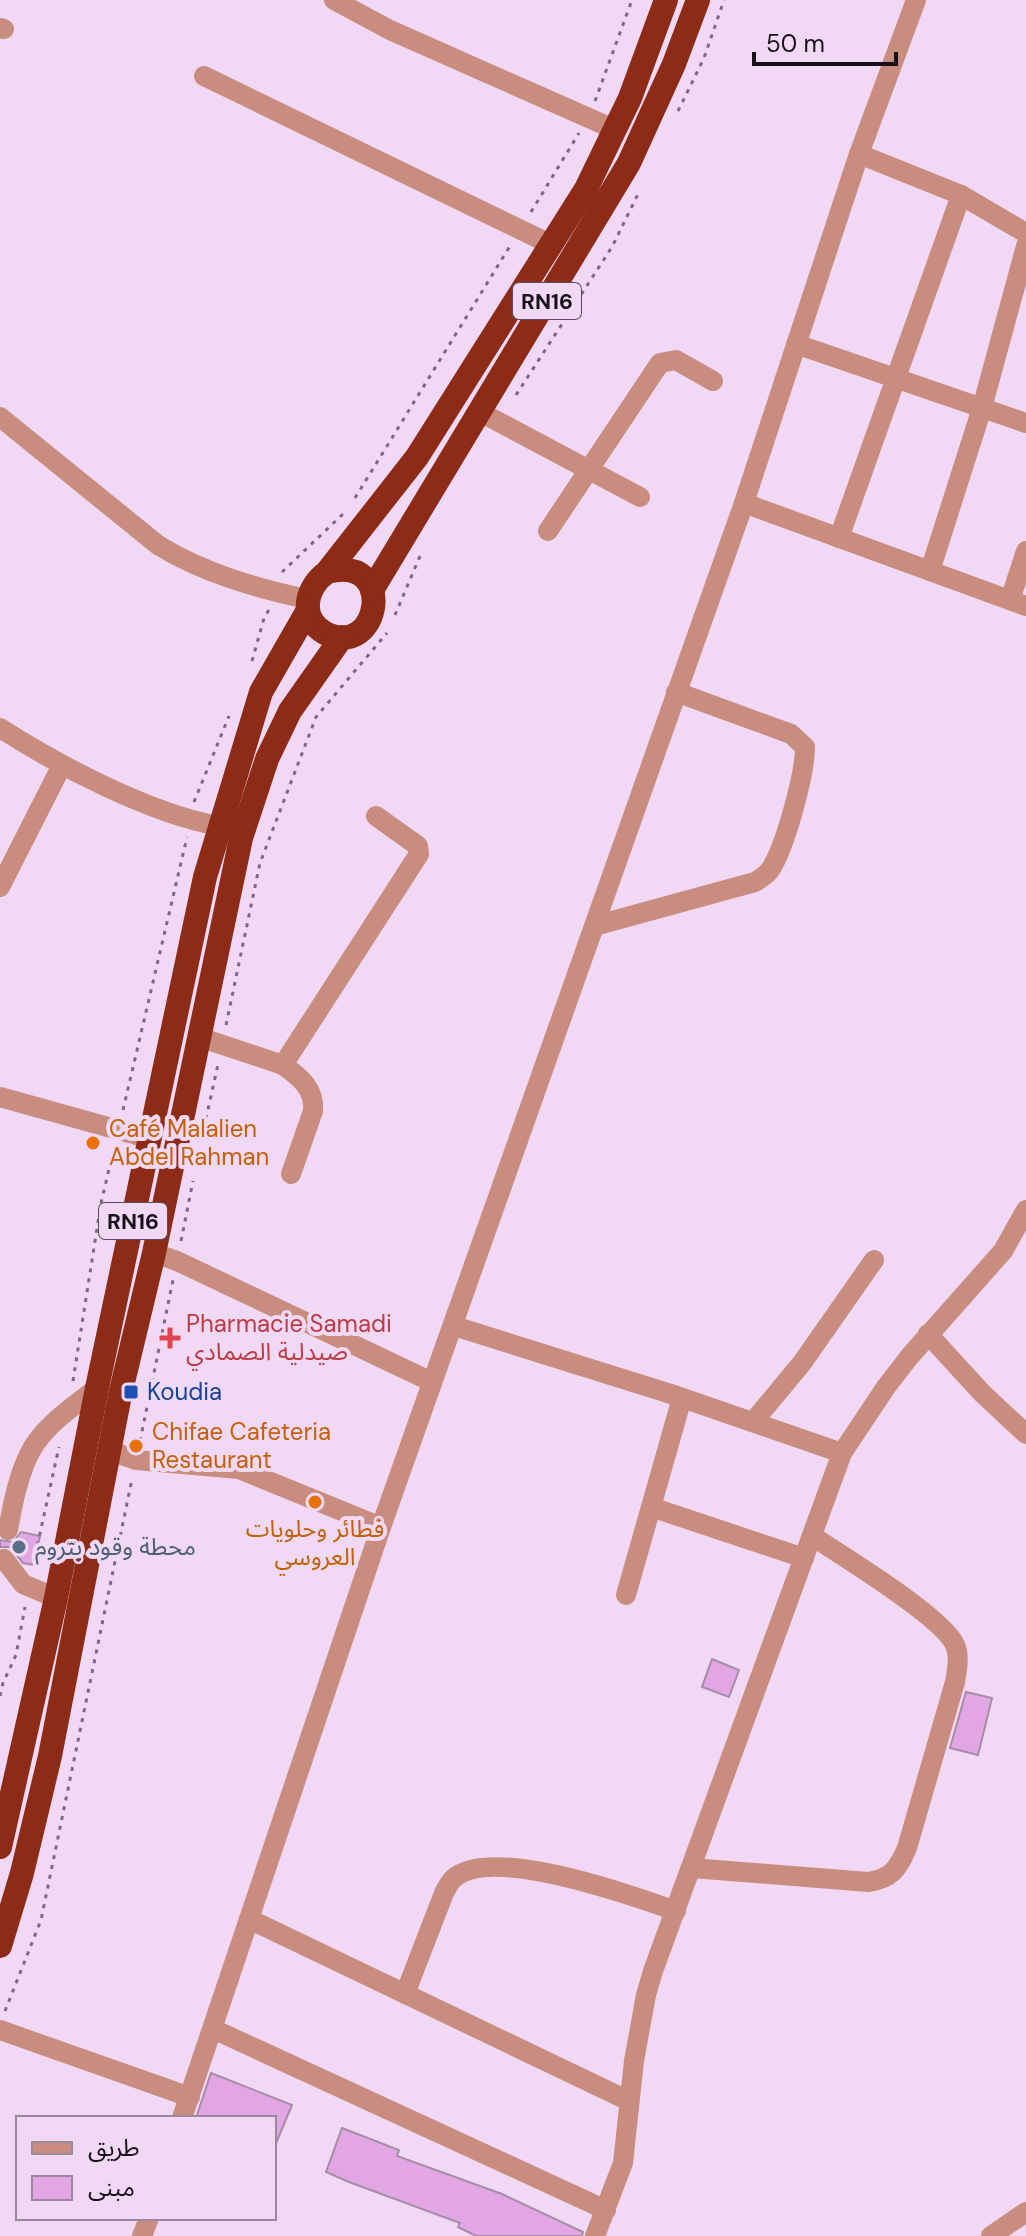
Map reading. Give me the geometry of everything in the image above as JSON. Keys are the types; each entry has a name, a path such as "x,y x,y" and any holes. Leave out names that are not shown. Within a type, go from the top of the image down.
{"highway":[{"name":"RN16","path":"0,1847 56,1598 205,877 261,692 308,605 310,588 327,572 417,457 586,189 616,130 666,0"},
{"name":"RN16","path":"0,1946 22,1873 50,1756 108,1450 154,1253 210,1040 228,891 254,794 290,711 342,637 353,635 369,621 374,612 372,590 490,417 629,163 674,64 698,0"},
{"path":"327,572 348,570 367,581 372,590"},
{"path":"308,605 320,630 342,637"}],"street":[{"path":"334,0 390,30 616,130"},
{"path":"183,2116 381,1527 744,503 859,154 916,0"},
{"path":"204,76 550,244"},
{"path":"859,154 961,195 1026,233"},
{"path":"839,538 961,195"},
{"path":"930,571 982,408 1026,246"},
{"path":"796,344 1026,423"},
{"path":"548,531 660,363 676,360 713,381"},
{"path":"0,417 158,545 181,560 308,605"},
{"path":"490,417 640,497"},
{"path":"744,503 1018,603 1026,551"},
{"path":"594,926 755,882 769,871 779,848 805,769 805,747 791,734 676,692"},
{"path":"0,728 62,765 190,821 219,826"},
{"path":"0,887 62,765"},
{"path":"283,1065 419,854 418,846 376,816"},
{"path":"210,1040 283,1065 304,1083 314,1100 313,1111 291,1174"},
{"path":"0,1097 151,1139"},
{"path":"595,2236 623,2163 629,2101 646,1995 842,1453 886,1387 928,1334 1003,1251 1026,1210"},
{"path":"154,1253 177,1261 432,1382"},
{"path":"753,1422 802,1363 874,1260"},
{"path":"454,1326 682,1398 842,1453"},
{"path":"928,1334 982,1393 1026,1434"},
{"path":"8,1530 20,1478 33,1447 54,1423 97,1388"},
{"path":"626,1595 682,1398"},
{"path":"108,1450 136,1460 239,1469 381,1527"},
{"path":"651,1507 804,1558"},
{"path":"692,1868 868,1882 891,1876 899,1867 907,1848 955,1682 958,1657 955,1643 914,1605 812,1536"},
{"path":"4,1559 23,1584 56,1598"},
{"path":"405,1994 444,1893 453,1878 463,1873 501,1867 522,1868 611,1888 676,1911"},
{"path":"249,1919 629,2101"},
{"path":"213,2029 606,2210"},
{"path":"0,2030 190,2097"},
{"path":"991,2236 1026,2212"}],"path":[{"path":"678,112 704,58 724,0"},
{"path":"490,417 612,247 645,180"},
{"path":"204,1129 210,1040 260,863 316,717 385,639 420,555"},
{"path":"0,2023 41,1920 195,1171"}],"building":[{"name":"محطة وقود بتروم","path":"21,1532 40,1536 34,1565 23,1563 10,1547 0,1547 0,1540 13,1542"},
{"path":"712,1659 739,1670 729,1697 702,1687"},
{"path":"966,1692 992,1698 978,1755 950,1748"},
{"path":"211,2073 292,2105 276,2143 276,2116 197,2116"},
{"path":"342,2128 399,2150 397,2156 502,2194 583,2232 582,2236 476,2236 458,2227 460,2223 326,2172"}],"place":[{"name":"Café Malalien Abdel Rahman","path":"93,1143"},
{"name":"Pharmacie Samadi صيدلية الصمادي","path":"170,1338"},
{"name":"Koudia","path":"131,1392"},
{"name":"Chifae Cafeteria Restaurant","path":"136,1446"},
{"name":"فطائر وحلويات العروسي","path":"315,1502"},
{"name":"محطة وقود بتروم","path":"19,1547"}]}
